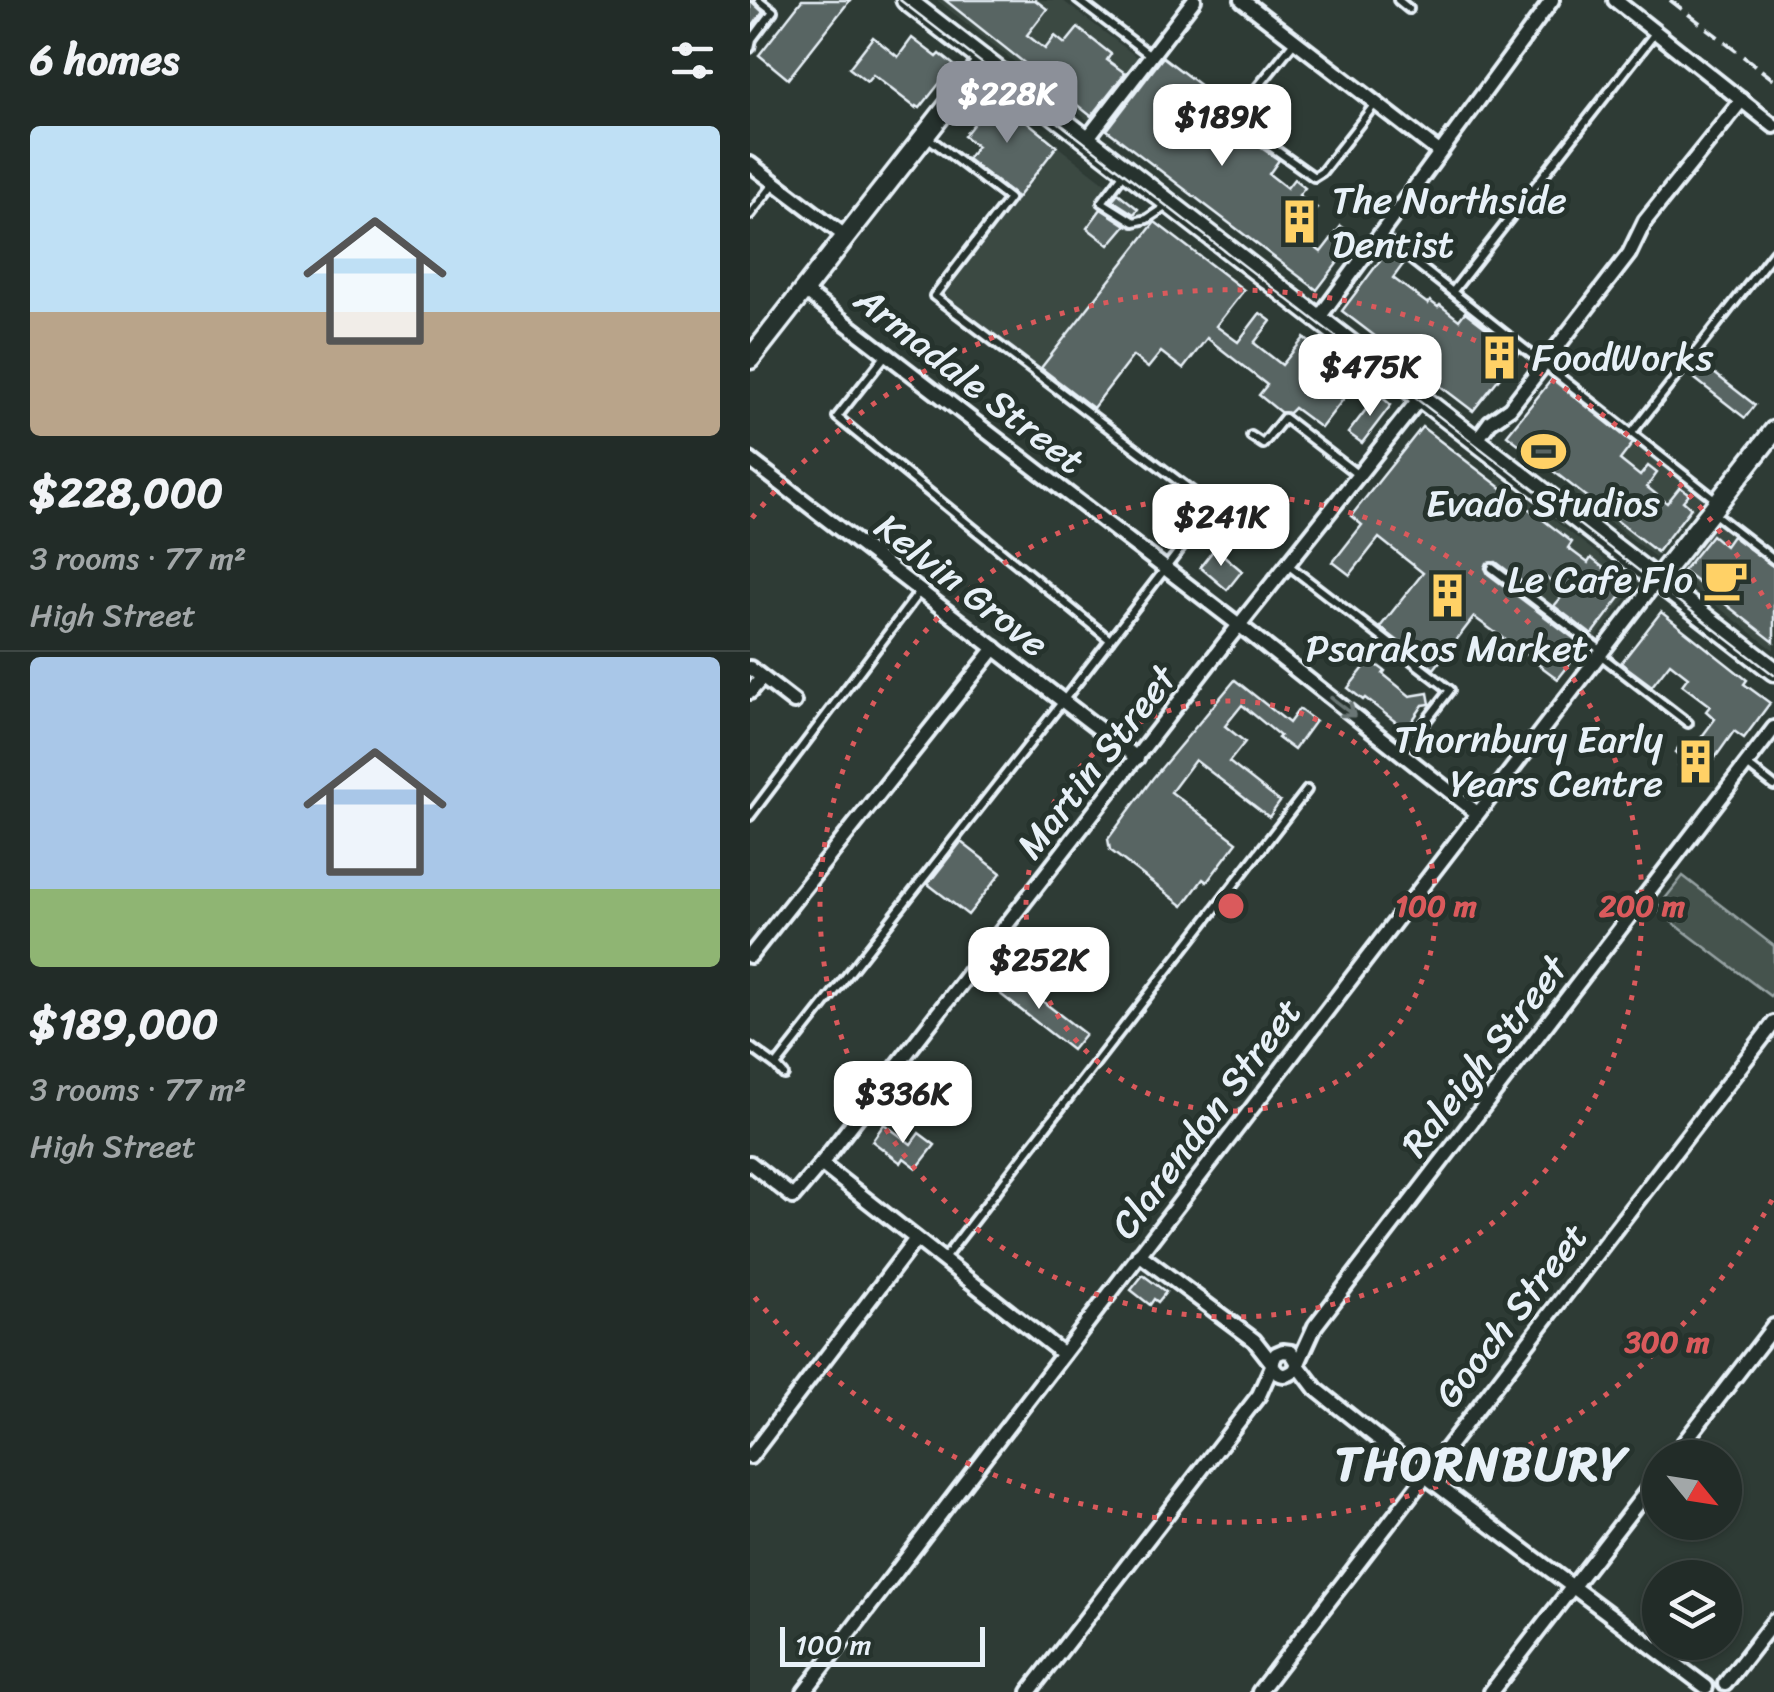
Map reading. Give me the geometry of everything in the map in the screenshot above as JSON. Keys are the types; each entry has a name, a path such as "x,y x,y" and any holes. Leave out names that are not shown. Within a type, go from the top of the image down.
{"main road":[{"path":"906,0 1774,671"},
{"path":"751,356 984,60"},
{"path":"1657,580 1774,431"}],"street":[{"path":"1086,140 1194,0"},
{"path":"1242,0 1439,152"},
{"path":"1318,318 1552,0"},
{"path":"1615,0 1774,126"},
{"path":"1476,441 1490,422 1510,408 1629,254 1645,221 1742,100"},
{"path":"750,164 845,236"},
{"name":"Armadale Street","path":"804,290 1477,813"},
{"name":"Martin Street","path":"750,1163 793,1197 1420,398"},
{"name":"Kelvin Grove","path":"750,460 1137,758"},
{"name":"Clarendon Street","path":"804,1692 1657,580"},
{"path":"750,956 994,648"},
{"path":"750,668 794,702"},
{"path":"750,692 762,678"},
{"name":"Raleigh Street","path":"1297,1363 1314,1326 1774,728"},
{"name":"Gooch Street","path":"1259,1692 1774,1023"},
{"path":"821,1164 1063,1354"},
{"path":"750,1457 916,1239"},
{"path":"1139,1254 1259,1345 1275,1372 1311,1385 1705,1689 1713,1682 1728,1688 1774,1621"},
{"name":"Raleigh Street","path":"1282,1351 1314,1326"},
{"path":"1686,1440 1774,1326"},
{"path":"1259,1345 1294,1355 1311,1385"},
{"path":"1260,1395 1276,1354 1282,1351"},
{"path":"1030,1692 1260,1395 1292,1372 1297,1363"},
{"path":"1491,1692 1642,1497"}],"lane":[{"path":"750,48 752,39 773,11 760,0"},
{"path":"1078,0 1151,56"},
{"path":"1398,0 1409,8"},
{"path":"1453,291 1656,32"},
{"path":"1295,41 1232,119 1314,177 1376,103"},
{"path":"776,1066 1209,512 1209,504 934,296 1009,198 925,135"},
{"path":"1125,170 1102,202 1134,222 1169,204"},
{"path":"750,215 775,183"},
{"path":"1380,234 1632,433 1774,560"},
{"path":"1632,433 1774,252"},
{"path":"887,354 837,417 1110,640"},
{"path":"1251,436 1264,444 1284,418 1358,475"},
{"path":"1287,565 1450,690 1402,753"},
{"path":"1492,568 1688,723"},
{"path":"750,816 920,591"},
{"path":"1746,764 1774,786"},
{"path":"943,1260 1307,790"},
{"path":"750,1047 784,1075"}],"shaded area":[{"path":"937,0 1062,0 1141,60 1091,123"},
{"path":"1057,146 1154,221 1039,371 934,296"},
{"path":"1624,425 1708,491 1655,557 1572,493"},
{"path":"1498,476 1637,585 1589,647 1450,538"},
{"path":"1721,515 1774,557 1774,650 1675,574"},
{"path":"1683,876 1774,946 1774,992 1770,996 1656,910"}],"building":[{"path":"750,0 763,12 750,30"},
{"path":"802,0 850,0 788,79 759,55"},
{"path":"945,0 1035,0 1047,9 1027,35 1045,49 1055,36 1065,44 1078,28 1111,54 1107,60 1125,73 1091,116"},
{"path":"873,37 898,57 912,38 954,65 916,108 873,75 867,82 849,68"},
{"path":"1163,57 1231,109 1225,117 1228,125 1279,160 1269,174 1287,188 1294,179 1305,188 1299,195 1317,208 1297,234 1321,252 1341,226 1350,233 1336,252 1342,257 1317,290 1107,130"},
{"path":"983,95 998,106 1003,102 1057,146 1016,199 967,159 977,146 964,136 980,116 971,110"},
{"path":"1118,193 1138,209 1134,214 1112,200"},
{"path":"1101,209 1126,225 1109,245 1087,228"},
{"path":"1155,222 1244,290 1216,326 1238,342 1260,313 1271,321 1254,343 1282,365 1304,338 1358,380 1321,428 1294,408 1289,413 1280,412 1259,395 1267,385 1207,338 1183,369 1161,352 1148,368 1133,356 1093,408 1041,368"},
{"path":"1388,250 1404,263 1393,278 1428,304 1430,301 1440,305 1459,320 1465,312 1519,353 1473,411 1342,311"},
{"path":"1700,362 1755,405 1745,418 1690,375"},
{"path":"1552,379 1633,443 1620,460 1640,476 1648,466 1657,473 1647,487 1667,503 1680,487 1689,494 1683,501 1691,508 1657,552 1507,435"},
{"path":"1378,394 1391,405 1362,443 1348,433"},
{"path":"1422,427 1572,542 1568,548 1588,563 1591,558 1628,587 1592,635 1554,606 1565,593 1545,577 1534,591 1496,562 1487,563 1488,574 1584,646 1558,679 1474,617 1434,669 1380,627 1423,573 1379,538 1350,575 1333,562 1362,525 1351,516"},
{"path":"1712,535 1725,546 1732,536 1774,567 1774,642 1683,571"},
{"path":"1215,548 1242,571 1227,590 1200,567"},
{"path":"1661,612 1770,703 1744,738 1734,731 1698,782 1678,766 1683,759 1675,752 1684,740 1694,747 1715,719 1706,711 1710,706 1682,685 1688,677 1670,663 1652,686 1621,663"},
{"path":"1370,660 1410,696 1428,693 1430,704 1423,705 1406,730 1348,688"},
{"path":"1235,680 1289,723 1299,709 1315,721 1294,750 1242,705 1225,726 1245,742 1229,762 1280,802 1269,817 1195,760 1171,792 1237,842 1183,906 1110,850 1108,839"},
{"path":"961,842 1001,873 968,915 928,884"},
{"path":"1006,973 1085,1034 1072,1050 994,989"},
{"path":"884,1124 911,1144 919,1133 935,1145 917,1168 904,1158 901,1163 872,1141"},
{"path":"1143,1275 1166,1292 1158,1302 1154,1299 1150,1305 1131,1290"}],"tram line":[{"path":"900,0 1774,675"}],"railway":[{"path":"1670,0 1774,80"}],"place":[{"name":"The Northside Dentist","path":"1299,222"},
{"name":"FoodWorks","path":"1499,357"},
{"name":"Evado Studios","path":"1543,451"},
{"name":"Le Cafe Flo","path":"1726,579"},
{"name":"Psarakos Market","path":"1447,596"},
{"name":"Thornbury Early Years Centre","path":"1696,761"}],"district":[{"name":"THORNBURY","path":"1482,1463"}]}
